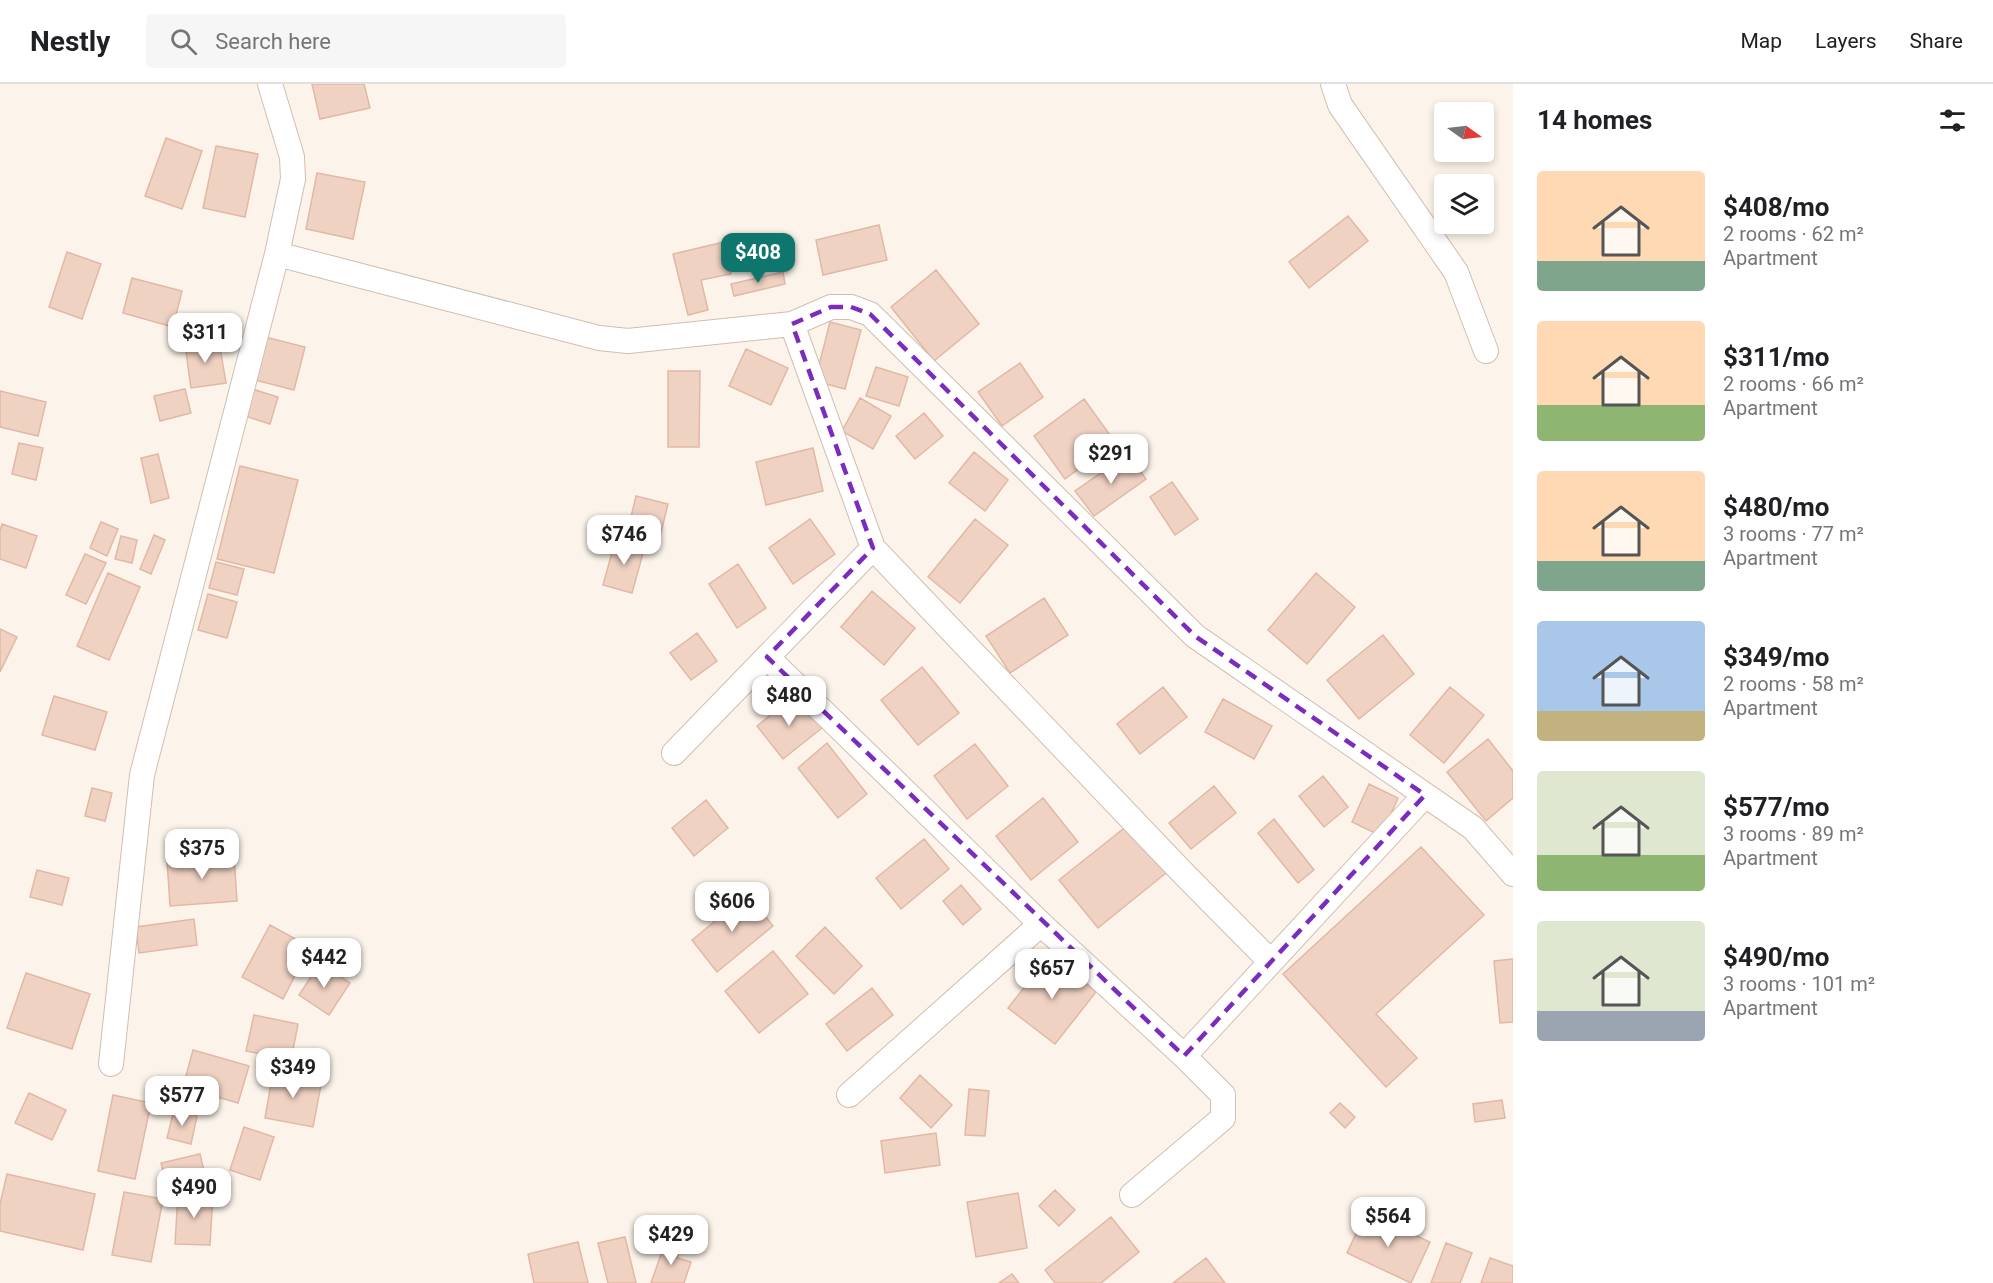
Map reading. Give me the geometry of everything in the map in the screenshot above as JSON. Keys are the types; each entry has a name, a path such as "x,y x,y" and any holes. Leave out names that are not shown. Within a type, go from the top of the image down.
{"street":[{"path":"111,1064 142,775 276,254 293,179 292,157 270,84"},
{"path":"1333,84 1340,105 1456,272 1486,351"},
{"path":"276,254 599,338 628,341 792,324 831,307 851,307 870,314 1195,636 1473,828 1513,874"},
{"path":"792,324 873,548 1270,961"},
{"path":"674,753 873,548"},
{"path":"767,657 1041,924 1223,1095 1223,1118 1132,1195"},
{"path":"1184,1056 1425,795"},
{"path":"849,1095 1041,924"}],"highlighted area":[{"path":"831,307 851,307 870,314 1195,636 1425,795 1184,1056 767,657 873,548 792,324"}],"building":[{"path":"312,84 364,84 370,108 320,119"},
{"path":"166,138 202,151 182,209 145,196"},
{"path":"216,146 258,154 245,217 203,208"},
{"path":"317,173 365,182 353,239 306,229"},
{"path":"1348,216 1368,241 1309,288 1289,262"},
{"path":"879,225 887,260 823,275 816,240"},
{"path":"724,242 731,274 701,280 708,310 688,315 673,254"},
{"path":"67,252 101,264 82,319 49,307"},
{"path":"936,270 979,324 934,361 891,307"},
{"path":"783,272 785,284 734,296 731,284"},
{"path":"132,278 182,291 173,327 123,313"},
{"path":"830,322 861,330 845,389 815,381"},
{"path":"265,337 305,347 294,390 255,380"},
{"path":"219,341 226,383 191,388 185,345"},
{"path":"746,349 788,368 771,405 729,386"},
{"path":"1020,363 1043,397 1002,426 978,392"},
{"path":"876,367 908,377 899,406 866,396"},
{"path":"668,371 700,371 699,447 668,447"},
{"path":"185,389 191,413 160,421 154,396"},
{"path":"252,389 278,397 270,424 245,416"},
{"path":"0,391 46,402 38,436 0,427"},
{"path":"860,398 891,416 873,449 842,431"},
{"path":"1084,399 1115,442 1065,479 1034,436"},
{"path":"924,413 943,436 915,459 896,436"},
{"path":"19,443 43,448 36,480 12,474"},
{"path":"813,448 823,491 766,505 756,462"},
{"path":"974,452 1008,480 985,511 949,483"},
{"path":"158,454 169,498 151,503 141,458"},
{"path":"1128,454 1146,479 1094,516 1075,491"},
{"path":"240,466 298,480 274,573 217,559"},
{"path":"1172,482 1198,519 1175,535 1150,497"},
{"path":"636,496 668,504 661,532 629,525"},
{"path":"810,519 835,554 793,584 769,548"},
{"path":"975,519 1008,545 960,603 928,577"},
{"path":"101,522 118,529 107,556 90,548"},
{"path":"2,524 37,536 26,568 0,559"},
{"path":"154,535 165,540 151,574 140,569"},
{"path":"121,536 137,540 132,563 115,559"},
{"path":"616,538 645,546 632,593 603,585"},
{"path":"85,554 106,563 86,604 66,595"},
{"path":"216,562 244,569 237,595 209,588"},
{"path":"738,564 766,608 737,628 709,584"},
{"path":"108,573 140,587 109,660 77,646"},
{"path":"1316,573 1355,607 1307,664 1268,630"},
{"path":"872,591 915,628 884,665 841,627"},
{"path":"208,594 237,602 227,638 198,630"},
{"path":"1044,598 1068,635 1010,673 986,636"},
{"path":"0,629 17,637 0,672"},
{"path":"697,633 717,661 691,680 670,653"},
{"path":"1383,635 1414,674 1359,719 1327,680"},
{"path":"922,667 959,713 918,745 881,700"},
{"path":"1163,687 1187,717 1140,754 1117,724"},
{"path":"1450,687 1484,715 1444,763 1410,735"},
{"path":"795,695 822,728 783,759 757,726"},
{"path":"54,696 107,712 95,750 42,735"},
{"path":"1223,699 1272,726 1254,759 1205,732"},
{"path":"1488,739 1513,771 1513,798 1486,821 1447,772"},
{"path":"827,743 867,794 838,818 798,768"},
{"path":"975,744 1008,786 967,819 934,776"},
{"path":"1323,776 1348,807 1324,827 1299,796"},
{"path":"1369,784 1398,798 1381,836 1352,822"},
{"path":"1214,786 1236,813 1191,849 1169,823"},
{"path":"92,788 112,793 105,821 85,816"},
{"path":"1043,798 1078,842 1031,880 996,836"},
{"path":"706,800 728,828 694,856 672,828"},
{"path":"1274,819 1314,870 1298,883 1258,833"},
{"path":"1128,825 1166,873 1098,928 1059,880"},
{"path":"924,839 949,869 901,909 876,878"},
{"path":"1421,847 1484,915 1376,1014 1417,1058 1386,1087 1283,974"},
{"path":"234,855 237,901 170,906 167,860"},
{"path":"37,870 69,878 62,905 30,897"},
{"path":"961,885 981,909 963,925 943,901"},
{"path":"748,894 773,926 717,972 692,940"},
{"path":"194,919 197,945 139,953 136,927"},
{"path":"270,925 310,947 283,999 242,977"},
{"path":"825,927 862,966 834,994 796,956"},
{"path":"773,951 808,994 759,1033 725,991"},
{"path":"1049,956 1096,992 1055,1044 1008,1008"},
{"path":"1513,959 1513,1022 1500,1023 1494,961"},
{"path":"320,963 350,983 329,1015 299,995"},
{"path":"26,973 90,994 72,1049 7,1028"},
{"path":"872,988 893,1015 847,1051 826,1024"},
{"path":"254,1015 298,1024 291,1060 246,1051"},
{"path":"193,1050 249,1066 238,1103 183,1087"},
{"path":"273,1072 322,1080 313,1127 265,1118"},
{"path":"920,1075 952,1105 931,1128 900,1098"},
{"path":"969,1089 989,1091 985,1136 965,1135"},
{"path":"29,1093 66,1110 52,1140 15,1123"},
{"path":"113,1095 151,1103 135,1179 98,1171"},
{"path":"1502,1100 1505,1118 1475,1122 1473,1104"},
{"path":"1340,1103 1355,1117 1345,1128 1330,1113"},
{"path":"174,1110 197,1116 191,1144 167,1138"},
{"path":"244,1127 274,1137 260,1180 230,1170"},
{"path":"936,1133 940,1165 885,1173 881,1141"},
{"path":"200,1154 205,1175 166,1184 161,1163"},
{"path":"7,1174 95,1194 83,1250 0,1231 0,1204"},
{"path":"1055,1190 1075,1210 1059,1226 1039,1206"},
{"path":"124,1192 163,1199 151,1262 112,1255"},
{"path":"178,1193 213,1194 210,1245 175,1244"},
{"path":"1018,1193 1027,1248 976,1257 967,1202"},
{"path":"1366,1212 1430,1242 1411,1283 1347,1253"},
{"path":"1111,1217 1139,1252 1101,1283 1055,1283 1045,1270"},
{"path":"625,1237 636,1283 608,1283 598,1243"},
{"path":"666,1240 681,1245 677,1258 691,1262 684,1283 651,1283"},
{"path":"578,1242 588,1283 534,1283 528,1254"},
{"path":"1446,1243 1472,1253 1460,1283 1431,1283"},
{"path":"1206,1258 1225,1283 1173,1283"},
{"path":"1490,1258 1513,1266 1513,1283 1481,1283"},
{"path":"1012,1274 1019,1283 999,1283"}]}
